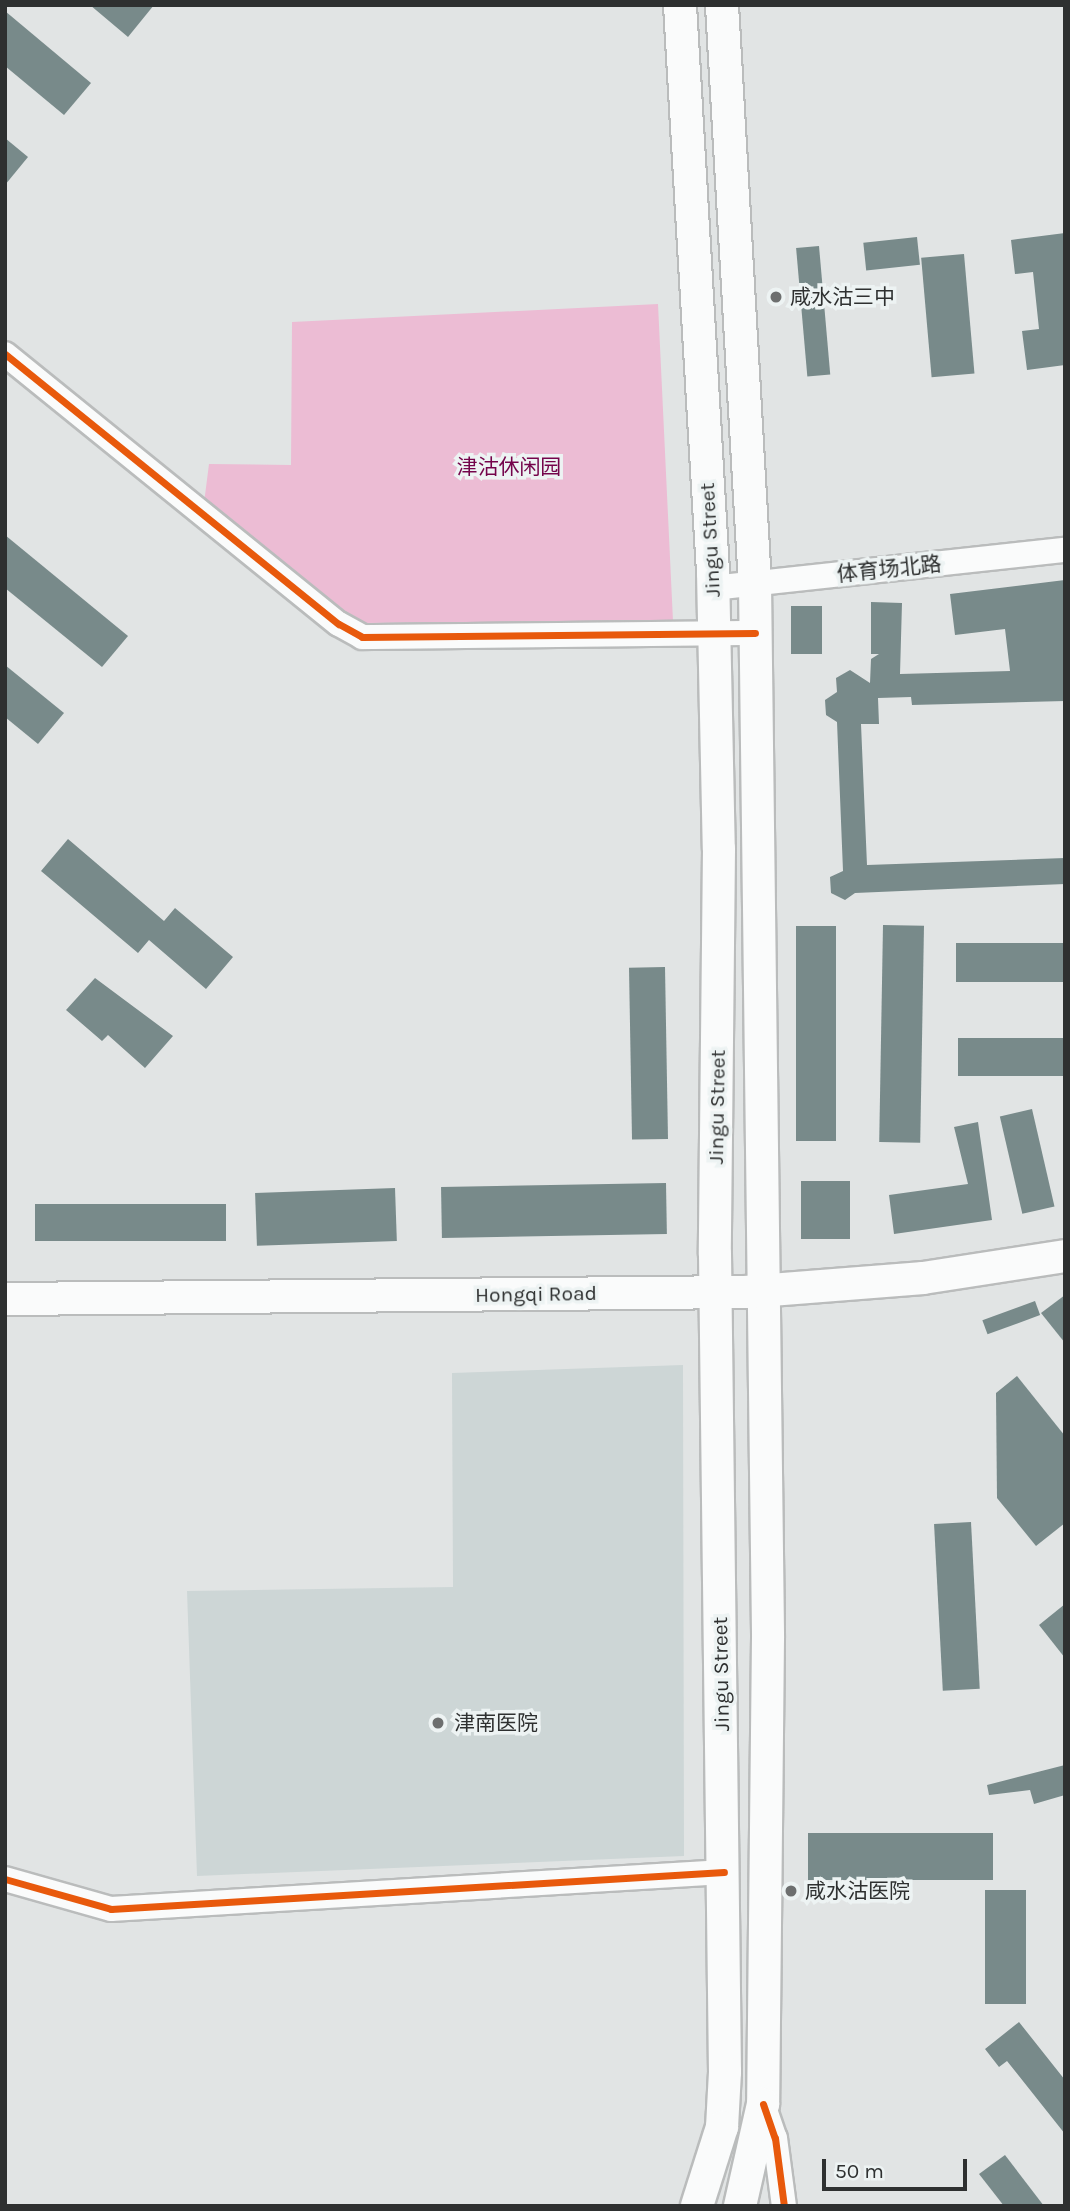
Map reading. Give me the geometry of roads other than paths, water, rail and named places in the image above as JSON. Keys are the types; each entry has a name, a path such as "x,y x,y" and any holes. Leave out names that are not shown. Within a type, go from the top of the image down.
{"main road":[{"name":"Jingu Street","path":"680,5 713,580 745,1282 764,1343 768,1652 763,2104 750,2175 740,2206"},
{"name":"Jingu Street","path":"697,2206 722,2127 724,1872 716,1341 745,1282 755,633 722,5"},
{"name":"Hongqi Road","path":"806,1278 1065,1238"},
{"name":"Hongqi Road","path":"5,1299 745,1282 970,1273 1065,1256"},
{"path":"764,1343 777,1303 806,1278"},
{"name":"Hongqi Road","path":"5,1284 745,1282"}],"street":[{"path":"5,354 339,624 362,637 755,633"},
{"name":"体育场北路","path":"754,576 1065,535"},
{"name":"体育场北路","path":"713,580 1065,550"},
{"path":"5,1879 111,1909 724,1872"},
{"path":"763,2104 775,2138 784,2206"},
{"path":"749,2206 750,2175"}],"place":[{"name":"咸水沽三中","path":"776,297"},
{"name":"津南医院","path":"438,1723"},
{"name":"咸水沽医院","path":"791,1891"}],"park label":[{"name":"津沽休闲园","path":"509,467"}]}
